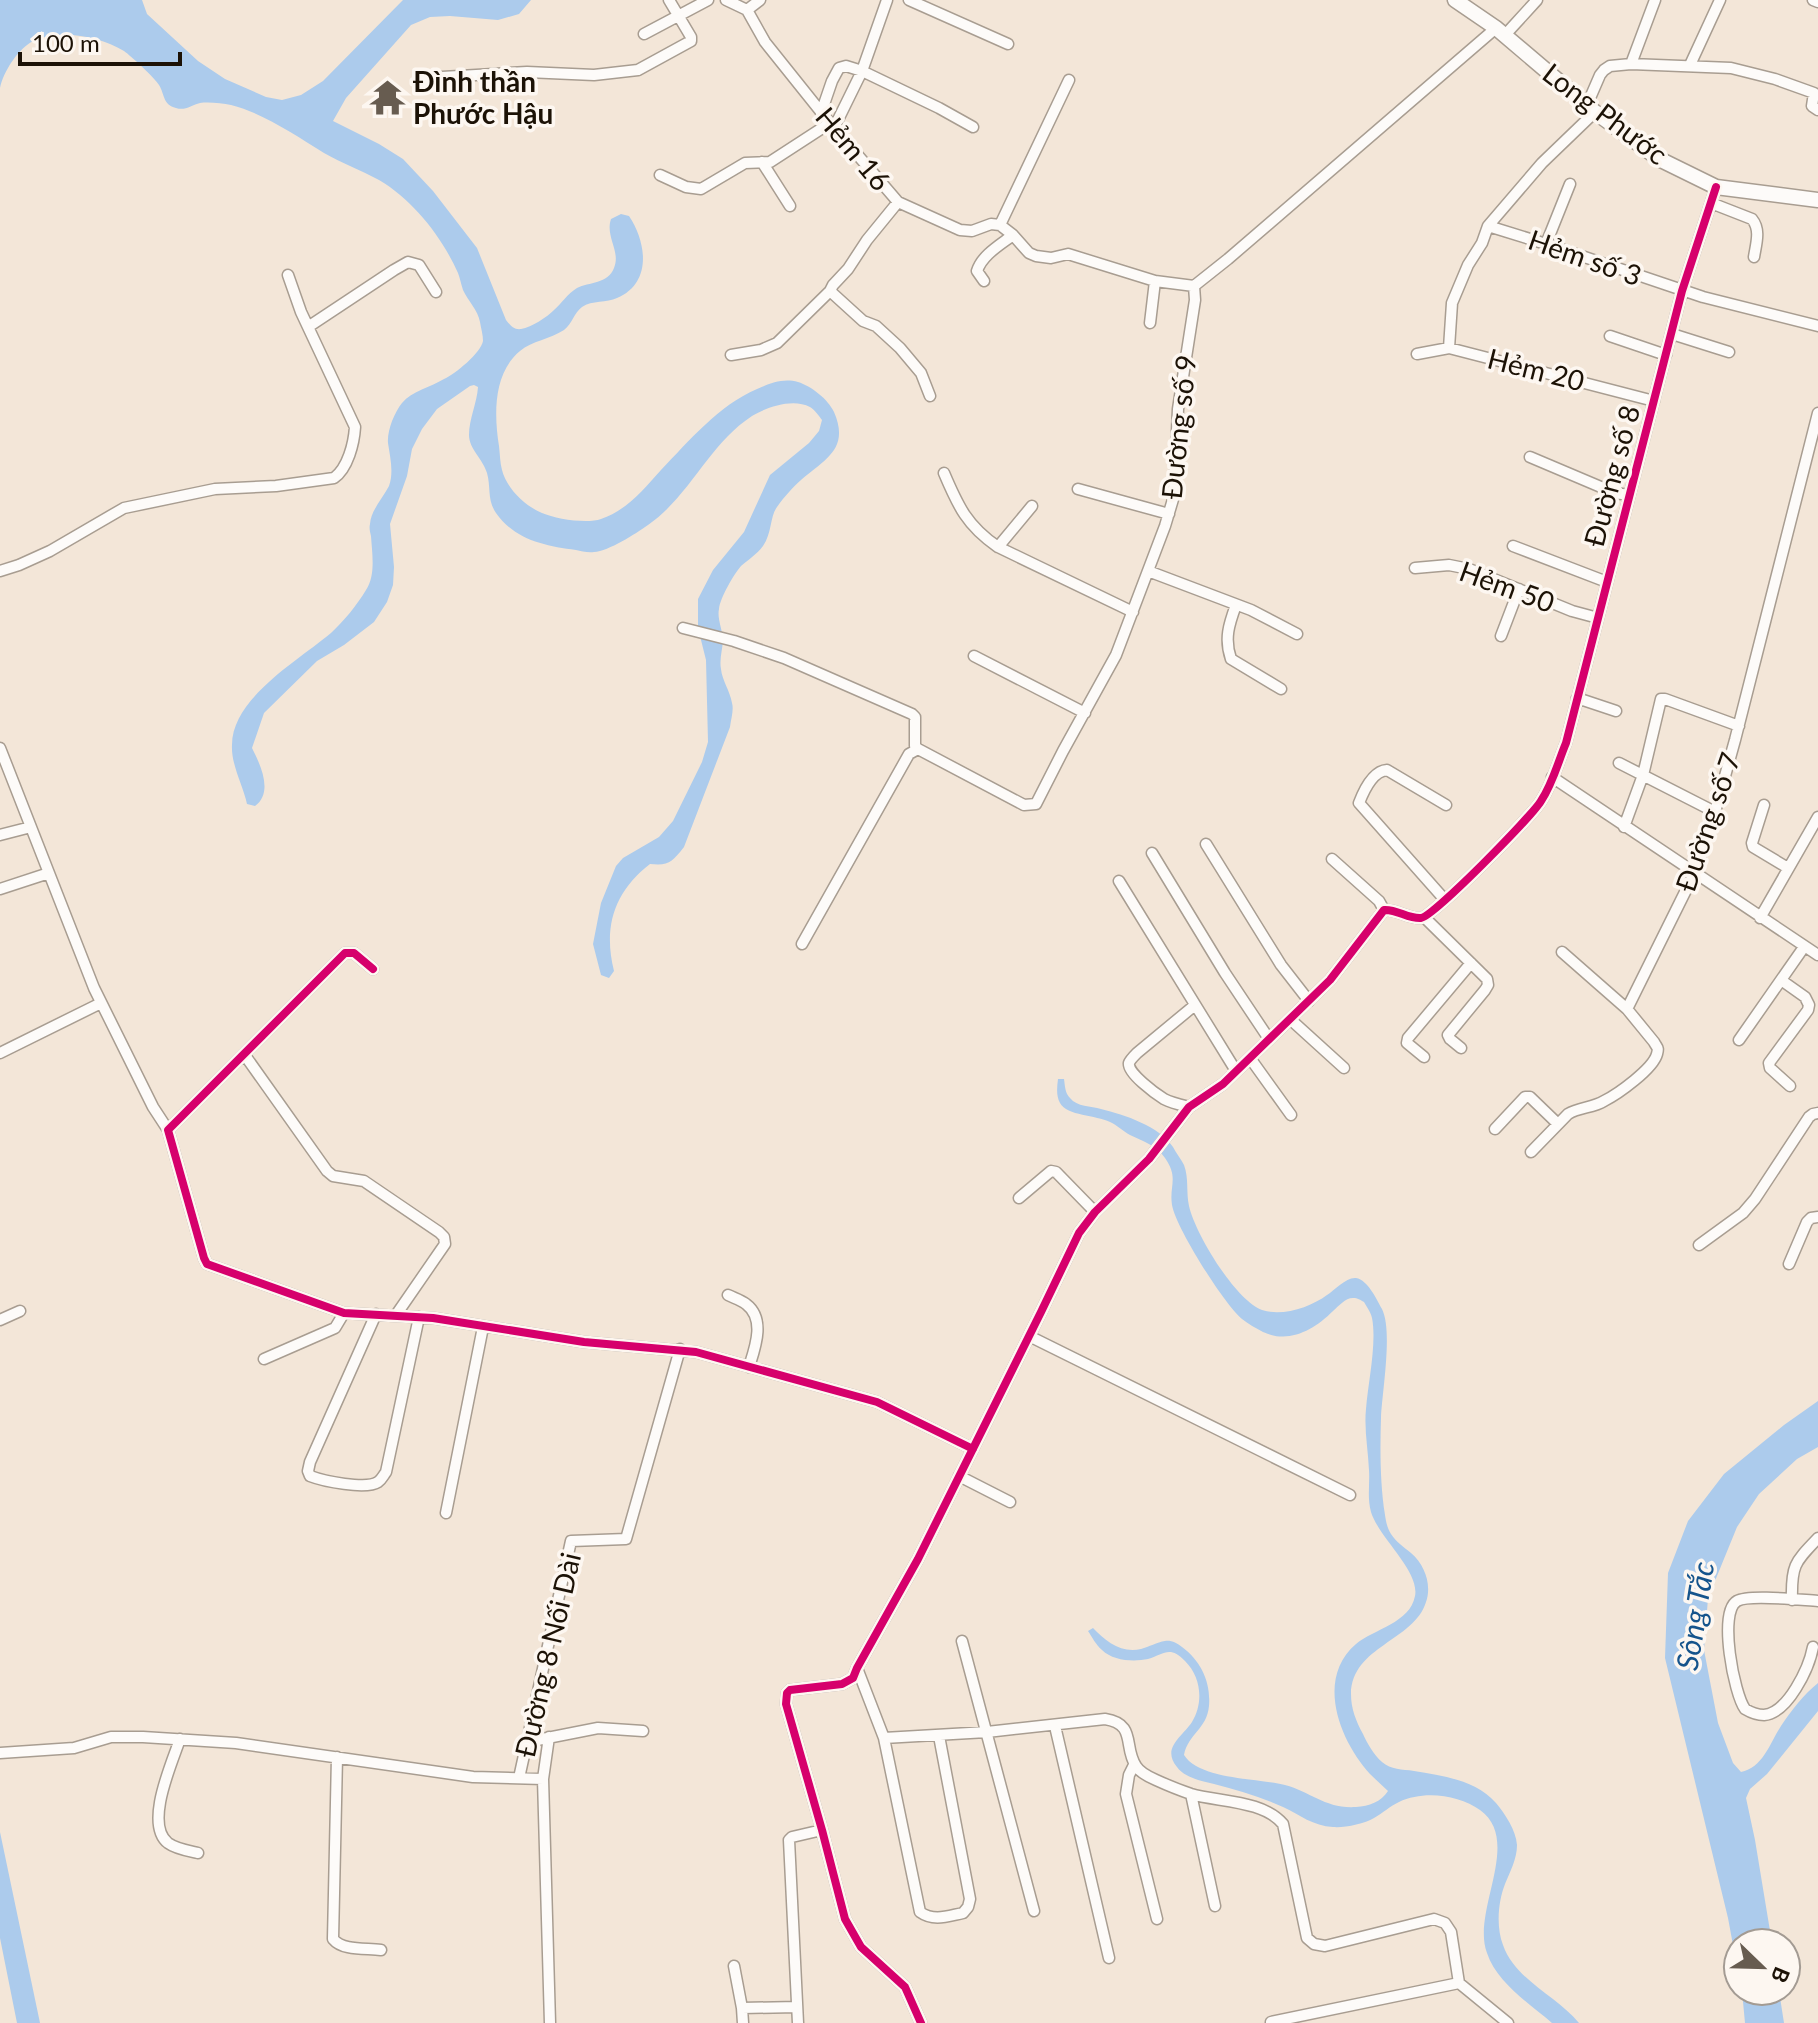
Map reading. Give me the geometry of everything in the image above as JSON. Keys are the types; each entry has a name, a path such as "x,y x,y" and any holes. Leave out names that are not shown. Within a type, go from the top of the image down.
{"street":[{"path":"425,78 527,72 594,75 638,70 691,41 669,0"},
{"path":"644,34 708,0"},
{"path":"726,0 747,10 760,0"},
{"path":"660,175 686,187 701,189 745,163 770,162 832,126 862,71 887,0"},
{"path":"909,0 1008,44"},
{"name":"Long Phước","path":"1455,0 1500,32 1591,109 1659,159 1716,187 1818,200"},
{"path":"1069,80 1000,225 1036,256 1051,258 1068,254 1155,281 1194,286 1537,0"},
{"path":"1631,64 1655,0"},
{"path":"1690,65 1720,0"},
{"name":"Hẻm 16","path":"747,10 765,42 898,202 960,230 972,231 991,224 1000,225"},
{"path":"821,113 832,81 839,68 846,66 862,71 973,127"},
{"path":"1449,348 1452,303 1488,226 1591,109 1600,75 1610,66 1731,68 1814,93 1812,106 1818,110"},
{"path":"762,162 790,206"},
{"path":"1546,244 1570,184"},
{"name":"Đường số 8","path":"1424,917 1472,875 1539,805 1547,792 1566,743 1682,291 1716,187"},
{"path":"731,355 761,350 777,343 830,291 898,202"},
{"path":"1711,203 1756,223 1758,235 1754,257"},
{"name":"Hẻm số 3","path":"1488,226 1682,291 1818,326"},
{"path":"984,281 977,271 981,261 1013,235"},
{"path":"308,327 408,262 419,265 436,292"},
{"path":"0,571 50,551 124,508 215,489 276,486 334,478 341,473 355,427 301,312 288,275"},
{"path":"1150,323 1155,281"},
{"name":"Đường số 9","path":"918,749 1024,805 1036,804 1116,655 1169,514 1174,496 1178,409 1195,300 1194,286"},
{"path":"830,291 863,321 876,326 900,348 921,373 930,396"},
{"path":"1672,334 1729,352"},
{"path":"1610,336 1666,355"},
{"name":"Hẻm 20","path":"1417,354 1449,348 1654,401"},
{"name":"Đường số 7","path":"1627,1009 1694,874 1715,812 1818,413"},
{"path":"1530,457 1615,493 1629,495"},
{"path":"944,473 957,505 983,536 998,547 1133,612"},
{"path":"1078,489 1169,514"},
{"path":"998,547 1032,506"},
{"path":"1513,546 1607,582"},
{"name":"Hẻm 50","path":"1415,568 1449,565 1469,569 1572,611 1598,618"},
{"path":"1148,571 1251,610 1297,634"},
{"path":"1501,636 1519,589"},
{"path":"1236,605 1227,630 1231,659 1281,689"},
{"path":"688,629 784,658 915,717 915,746 918,749 909,754 802,944"},
{"path":"974,656 1085,713"},
{"path":"1577,698 1616,711"},
{"path":"1624,827 1643,775 1661,699 1739,726"},
{"path":"0,748 5,773 31,827 101,1003 153,1107 168,1130 207,1264 344,1313 419,1317 584,1342 680,1349 877,1402 973,1449"},
{"path":"1619,763 1715,812"},
{"path":"1445,900 1359,803 1376,773 1382,769 1446,805"},
{"path":"1552,777 1818,955"},
{"path":"1764,805 1753,847 1788,868"},
{"path":"1760,918 1818,817"},
{"path":"0,835 31,827"},
{"path":"1206,844 1281,965 1309,1001"},
{"path":"1152,853 1269,1039"},
{"path":"1332,859 1379,901 1384,910"},
{"path":"0,889 49,873"},
{"path":"1119,881 1236,1071"},
{"path":"921,2023 905,1987 861,1947 845,1919 786,1704 787,1693 790,1690 842,1684 853,1678 918,1559 1079,1233 1095,1212 1149,1159 1185,1112 1223,1084 1330,980 1384,910 1424,917 1487,979 1488,985 1448,1035 1461,1048"},
{"path":"1739,1040 1804,947"},
{"path":"1531,1152 1573,1110 1603,1103 1652,1064 1657,1056 1658,1047 1627,1009 1562,952"},
{"path":"168,1130 345,953 354,953 373,969"},
{"path":"1424,1057 1410,1047 1408,1038 1471,963"},
{"path":"1781,980 1805,997 1809,1005 1769,1063 1770,1068 1790,1086"},
{"path":"0,1053 101,1003"},
{"path":"1185,1112 1144,1084 1129,1064 1137,1053 1195,1005"},
{"path":"1290,1019 1344,1068"},
{"path":"244,1054 327,1171 333,1176 364,1181 444,1237 445,1244 396,1315"},
{"path":"1250,1058 1291,1115"},
{"path":"1495,1129 1525,1097 1530,1097 1558,1124"},
{"path":"1699,1245 1743,1213 1809,1117 1818,1113"},
{"path":"1019,1198 1051,1171 1056,1172 1095,1212"},
{"path":"1789,1264 1807,1222 1818,1217"},
{"path":"728,1295 748,1305 753,1313 758,1335 749,1367"},
{"path":"0,1320 20,1311"},
{"path":"264,1359 335,1328 344,1313"},
{"path":"376,1314 310,1462 310,1476 366,1486 381,1480 386,1472 419,1317"},
{"path":"446,1513 483,1327"},
{"path":"1029,1336 1350,1495"},
{"name":"Đường 8 Nối Dài","path":"519,1778 571,1541 626,1539 680,1349"},
{"path":"959,1476 1010,1502"},
{"path":"1792,1600 1791,1580 1795,1564 1818,1538"},
{"path":"1813,1647 1803,1677 1776,1710 1764,1715 1745,1709 1737,1691 1729,1649 1730,1611 1733,1605 1741,1600 1756,1598 1818,1601"},
{"path":"962,1641 1034,1911"},
{"path":"857,1668 884,1738 920,1912 935,1919 963,1913 970,1899 939,1736"},
{"path":"884,1738 1114,1720 1126,1730 1134,1765 1126,1794 1157,1919"},
{"path":"1055,1726 1109,1958"},
{"path":"527,1742 598,1728 643,1731"},
{"path":"0,1753 79,1747 111,1737 180,1739 236,1743 473,1777 543,1779"},
{"path":"549,1737 543,1779 550,2023"},
{"path":"180,1739 167,1778 158,1823 167,1842 198,1853"},
{"path":"337,1757 333,1939 342,1947 381,1950"},
{"path":"1134,1765 1148,1777 1191,1794 1240,1803 1278,1819 1283,1824 1307,1938 1314,1944 1325,1946 1434,1919 1445,1923 1451,1932 1459,1983 1508,2023"},
{"path":"1191,1794 1215,1906"},
{"path":"798,2023 789,1840 822,1830"},
{"path":"734,1966 743,2023"},
{"path":"1271,2022 1459,1983"},
{"path":"742,2008 797,2007"}],"water":[{"path":"0,0 142,0 147,14 198,61 225,79 266,97 282,100 301,95 323,81 403,0 531,0 519,14 498,20 430,17 411,25 346,98 333,121 403,159 433,191 477,248 506,320 516,329 539,321 577,288 603,280 611,273 616,256 610,232 611,219 621,214 629,216 635,227 640,238 643,262 636,283 617,298 582,307 564,330 520,351 505,371 500,383 496,421 501,467 512,490 529,506 548,515 580,521 601,519 634,499 717,414 743,396 772,383 793,381 808,387 828,402 838,425 837,444 826,459 780,503 763,546 741,566 722,599 719,612 723,639 721,665 733,706 730,727 684,847 670,862 650,864 620,899 611,925 614,971 609,978 601,975 593,944 601,903 616,866 623,858 659,837 673,821 702,762 708,742 706,660 698,628 698,599 713,570 744,532 770,475 809,443 819,431 822,420 810,407 796,403 772,407 752,416 724,441 663,513 643,529 614,545 587,552 521,536 496,513 490,498 487,473 470,440 470,423 478,387 470,386 437,409 412,449 407,476 390,524 394,567 393,585 387,602 374,622 317,661 264,713 252,748 264,778 264,793 255,806 247,804 233,760 232,745 243,711 270,682 331,633 366,590 372,571 371,519 389,486 391,464 388,438 394,417 406,399 454,373 478,351 483,341 479,318 444,246 415,209 379,180 331,157 267,119 223,104 200,103 182,109 172,107 166,102 157,82 124,51 103,41 80,36 57,35 29,43 13,61 0,88"},
{"path":"1058,1079 1064,1079 1067,1094 1076,1103 1131,1118 1167,1140 1184,1165 1189,1206 1199,1232 1229,1280 1251,1304 1270,1312 1296,1310 1352,1278 1368,1286 1378,1301 1387,1332 1380,1442 1385,1517 1393,1537 1420,1563 1428,1589 1419,1615 1361,1665 1351,1694 1353,1710 1369,1745 1385,1765 1469,1784 1488,1795 1503,1812 1517,1845 1499,1906 1499,1930 1503,1945 1517,1968 1579,2023 1552,2023 1515,1992 1492,1964 1484,1936 1497,1858 1497,1840 1492,1823 1480,1810 1452,1798 1419,1796 1399,1802 1365,1822 1343,1827 1326,1826 1258,1797 1189,1776 1180,1771 1171,1754 1175,1743 1196,1714 1199,1690 1195,1674 1180,1656 1171,1652 1136,1660 1124,1660 1107,1654 1088,1631 1093,1628 1108,1642 1127,1650 1172,1641 1195,1659 1206,1680 1209,1706 1205,1720 1189,1742 1184,1755 1203,1769 1230,1777 1285,1785 1327,1803 1345,1807 1370,1804 1388,1791 1370,1774 1349,1745 1336,1710 1335,1692 1337,1674 1344,1658 1356,1644 1406,1613 1415,1596 1411,1576 1375,1522 1370,1506 1365,1424 1372,1363 1370,1312 1364,1302 1350,1298 1326,1318 1292,1336 1263,1332 1244,1321 1213,1282 1175,1216 1171,1198 1173,1176 1162,1154 1113,1123 1064,1107 1058,1097"},
{"name":"Sông Tắc","path":"1818,1401 1818,1447 1797,1459 1759,1494 1737,1527 1708,1598 1704,1650 1718,1723 1733,1763 1741,1772 1755,1766 1789,1714 1818,1683 1818,1711 1767,1774 1750,1789 1746,1798 1769,1927 1730,1927 1665,1658 1668,1573 1688,1521 1724,1474"},
{"path":"0,1832 40,2023 17,2023 0,1938"},
{"path":"1744,2007 1782,2007 1784,2023 1745,2023"}],"cycle path":[{"path":"921,2023 905,1987 861,1947 845,1919 786,1704 787,1693 790,1690 842,1684 853,1678 918,1559 1079,1233 1095,1212 1149,1159 1189,1107 1223,1084 1330,980 1384,910 1416,918 1429,913 1482,865 1541,801 1566,743 1682,291 1716,187"},
{"path":"373,969 354,953 345,953 168,1130 207,1264 344,1313 433,1318 584,1342 696,1352 877,1402 973,1449"}],"place":[{"name":"Đình thần Phước Hậu","path":"387,98"}]}
